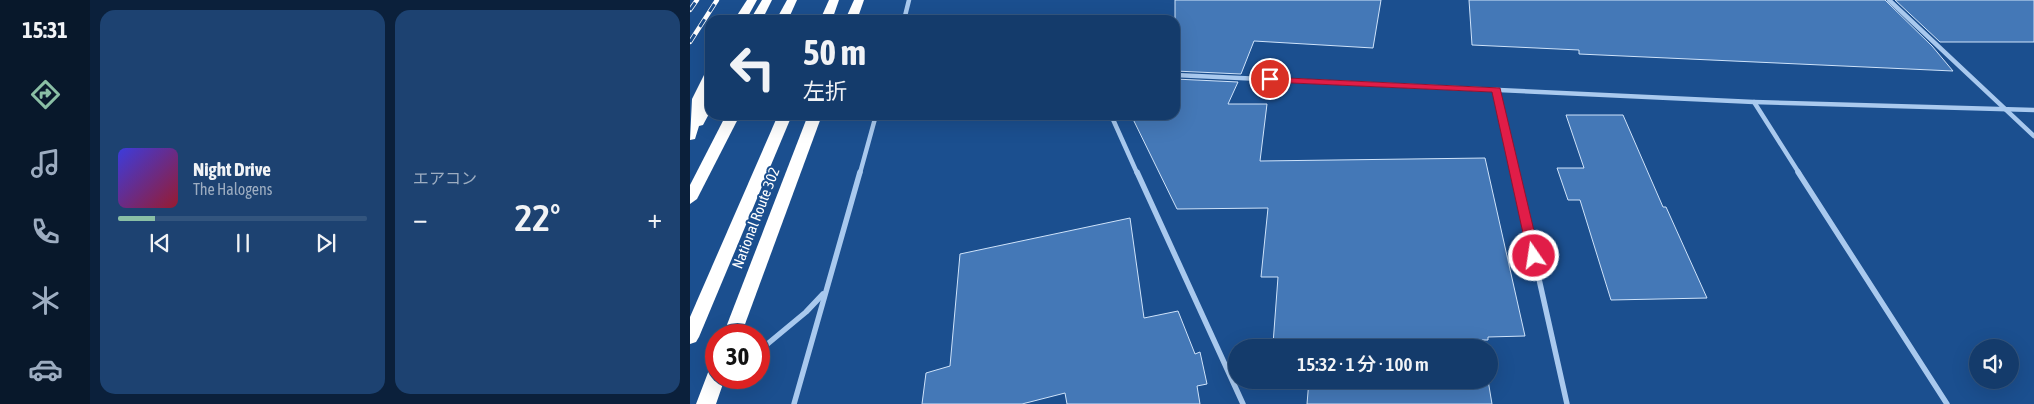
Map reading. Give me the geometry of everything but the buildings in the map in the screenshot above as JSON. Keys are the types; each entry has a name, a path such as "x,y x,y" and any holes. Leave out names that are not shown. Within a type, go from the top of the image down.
{"highway":[{"path":"743,15 752,0"},
{"path":"759,15 767,0"},
{"path":"784,15 792,0"},
{"path":"828,15 834,0"},
{"path":"853,15 859,0"},
{"path":"690,136 698,99 705,85"},
{"path":"690,136 705,110"},
{"path":"690,199 730,120"},
{"path":"690,336 783,120"},
{"name":"National Route 302","path":"736,324 813,120"}],"street":[{"path":"905,15 909,0"},
{"path":"1889,0 2034,136"},
{"path":"1180,75 1754,102 2034,110"},
{"path":"1497,90 1567,404"},
{"path":"1754,102 1947,404"},
{"path":"794,404 875,120"},
{"path":"1112,120 1243,404"},
{"path":"770,341 806,312 827,289"}],"railway":[{"path":"690,10 697,0"},
{"path":"707,15 717,0"},
{"path":"690,42 705,19"}],"route":[{"path":"1270,79 1497,90 1534,256"}]}
